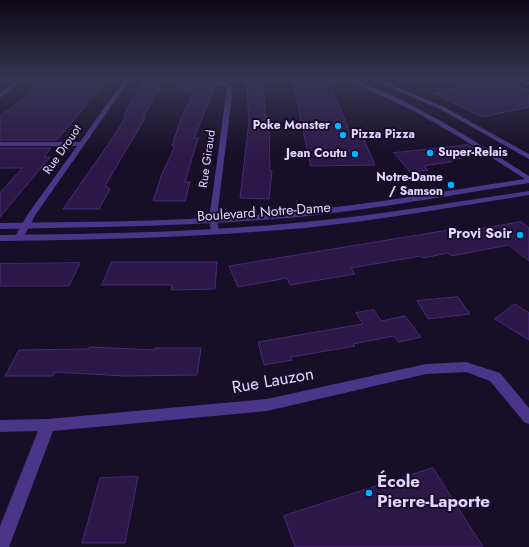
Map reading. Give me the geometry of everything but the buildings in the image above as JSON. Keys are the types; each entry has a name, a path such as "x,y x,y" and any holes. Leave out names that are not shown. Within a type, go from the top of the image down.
{"street":[{"name":"Rue Drouot","path":"19,238 32,214 110,105"},
{"name":"Rue Giraud","path":"215,231 212,220 228,105"},
{"path":"407,105 428,115 529,180"},
{"path":"434,105 529,158"},
{"path":"0,144 82,144"},
{"name":"Boulevard Notre-Dame","path":"0,226 212,220 331,210 529,180"},
{"name":"Boulevard Notre-Dame","path":"0,238 90,237 215,231 348,220 529,193"},
{"name":"Rue Lauzon","path":"0,426 48,425 267,405 426,368 466,367 495,377 529,418"},
{"path":"0,547 48,425"}],"place":[{"name":"Poke Monster","path":"338,126"},
{"name":"Pizza Pizza","path":"343,135"},
{"name":"Super-Relais","path":"430,153"},
{"name":"Jean Coutu","path":"355,154"},
{"name":"Notre-Dame / Samson","path":"451,185"},
{"name":"Provi Soir","path":"520,235"},
{"name":"École Pierre-Laporte","path":"369,493"}]}
